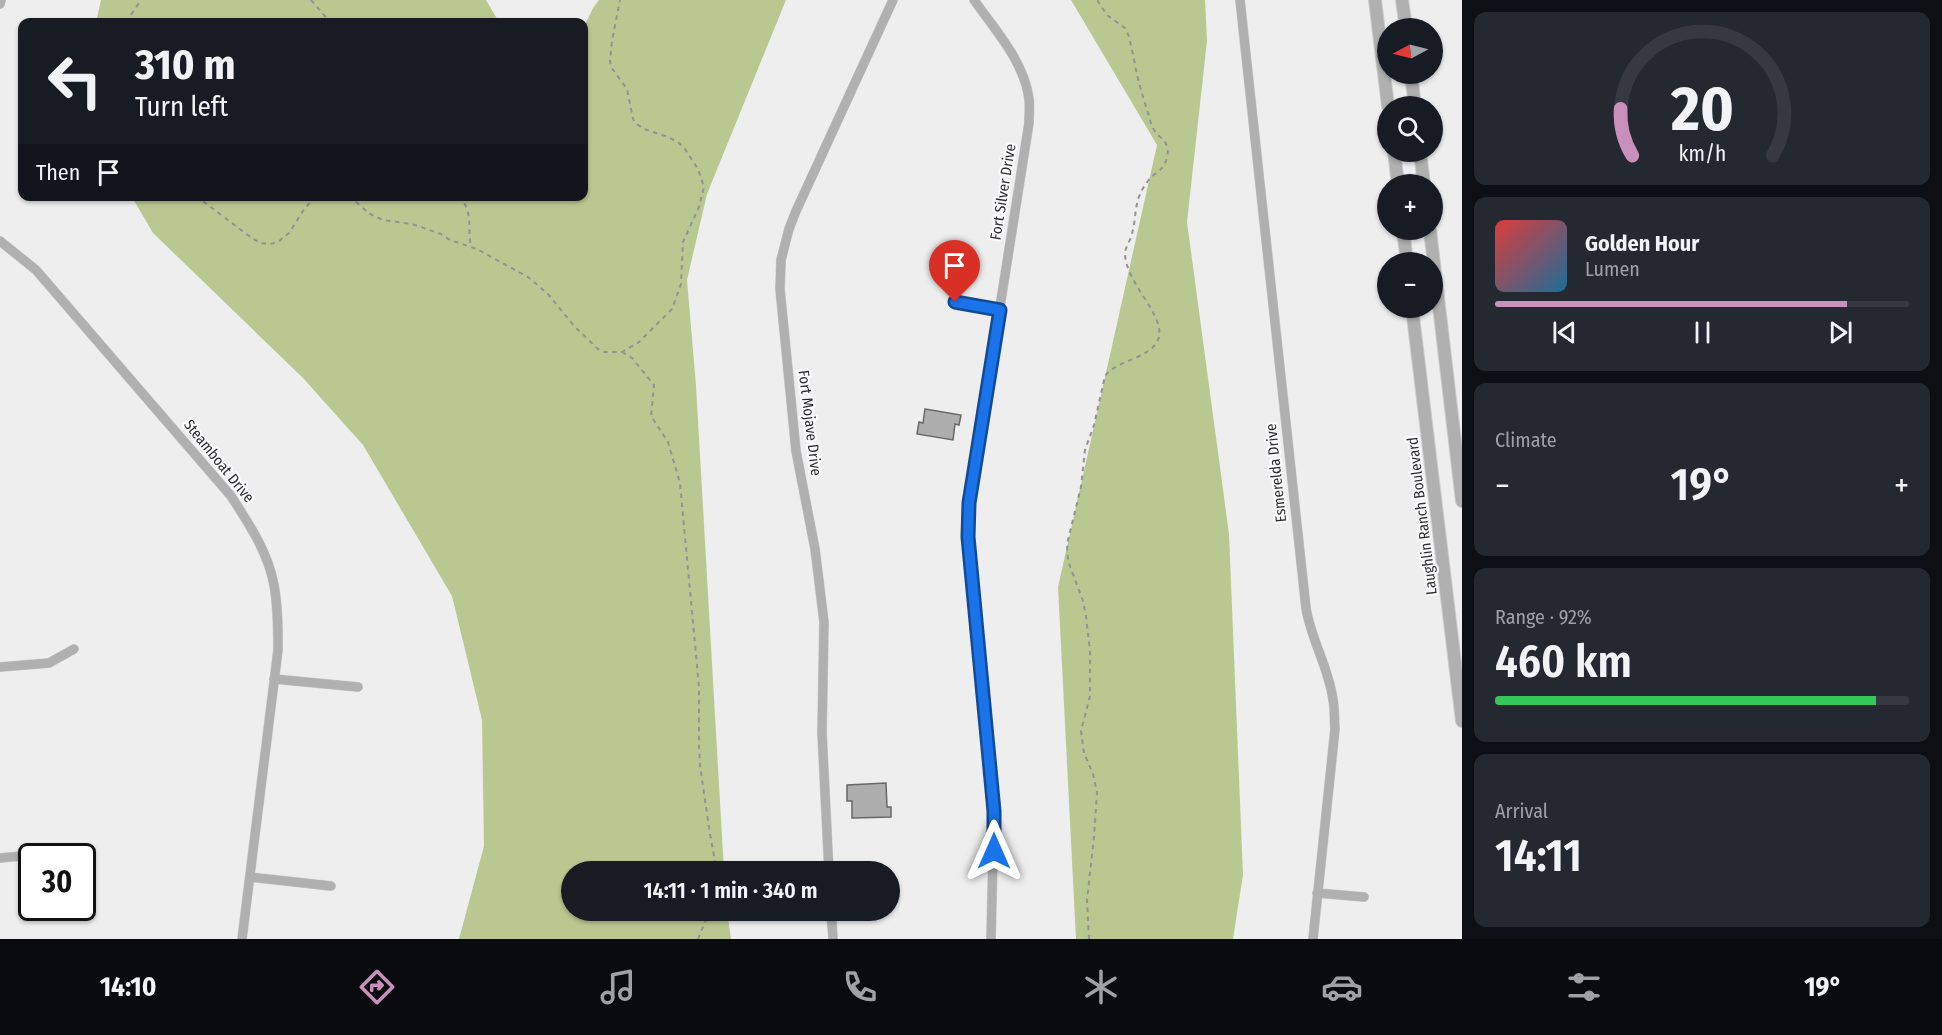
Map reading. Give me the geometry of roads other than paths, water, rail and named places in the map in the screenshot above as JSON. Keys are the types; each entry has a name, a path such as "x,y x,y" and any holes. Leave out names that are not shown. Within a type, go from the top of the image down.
{"street":[{"path":"0,4 2,0"},
{"name":"Fort Mojave Drive","path":"828,861 822,733 824,622 815,549 796,451 780,289 781,260 796,211 893,0"},
{"name":"Fort Silver Drive","path":"974,0 1012,55 1023,78 1029,99 1029,123 969,503 968,537 994,811 991,939"},
{"name":"Esmerelda Drive","path":"1240,0 1308,625 1324,667 1333,700 1335,729 1312,939"},
{"path":"1375,0 1387,96"},
{"path":"1402,0 1405,18"},
{"path":"1431,240 1462,501"},
{"name":"Steamboat Drive","path":"0,241 36,270 231,496 249,523 264,553 274,583 278,616 278,650 242,939"},
{"path":"955,302 1000,310"},
{"name":"Laughlin Ranch Boulevard","path":"1413,318 1462,722"},
{"path":"0,668 49,663 74,649"},
{"path":"274,679 358,687"},
{"path":"0,858 18,856"},
{"path":"250,877 331,886"},
{"path":"1317,893 1364,897"},
{"path":"832,921 833,939"}]}
